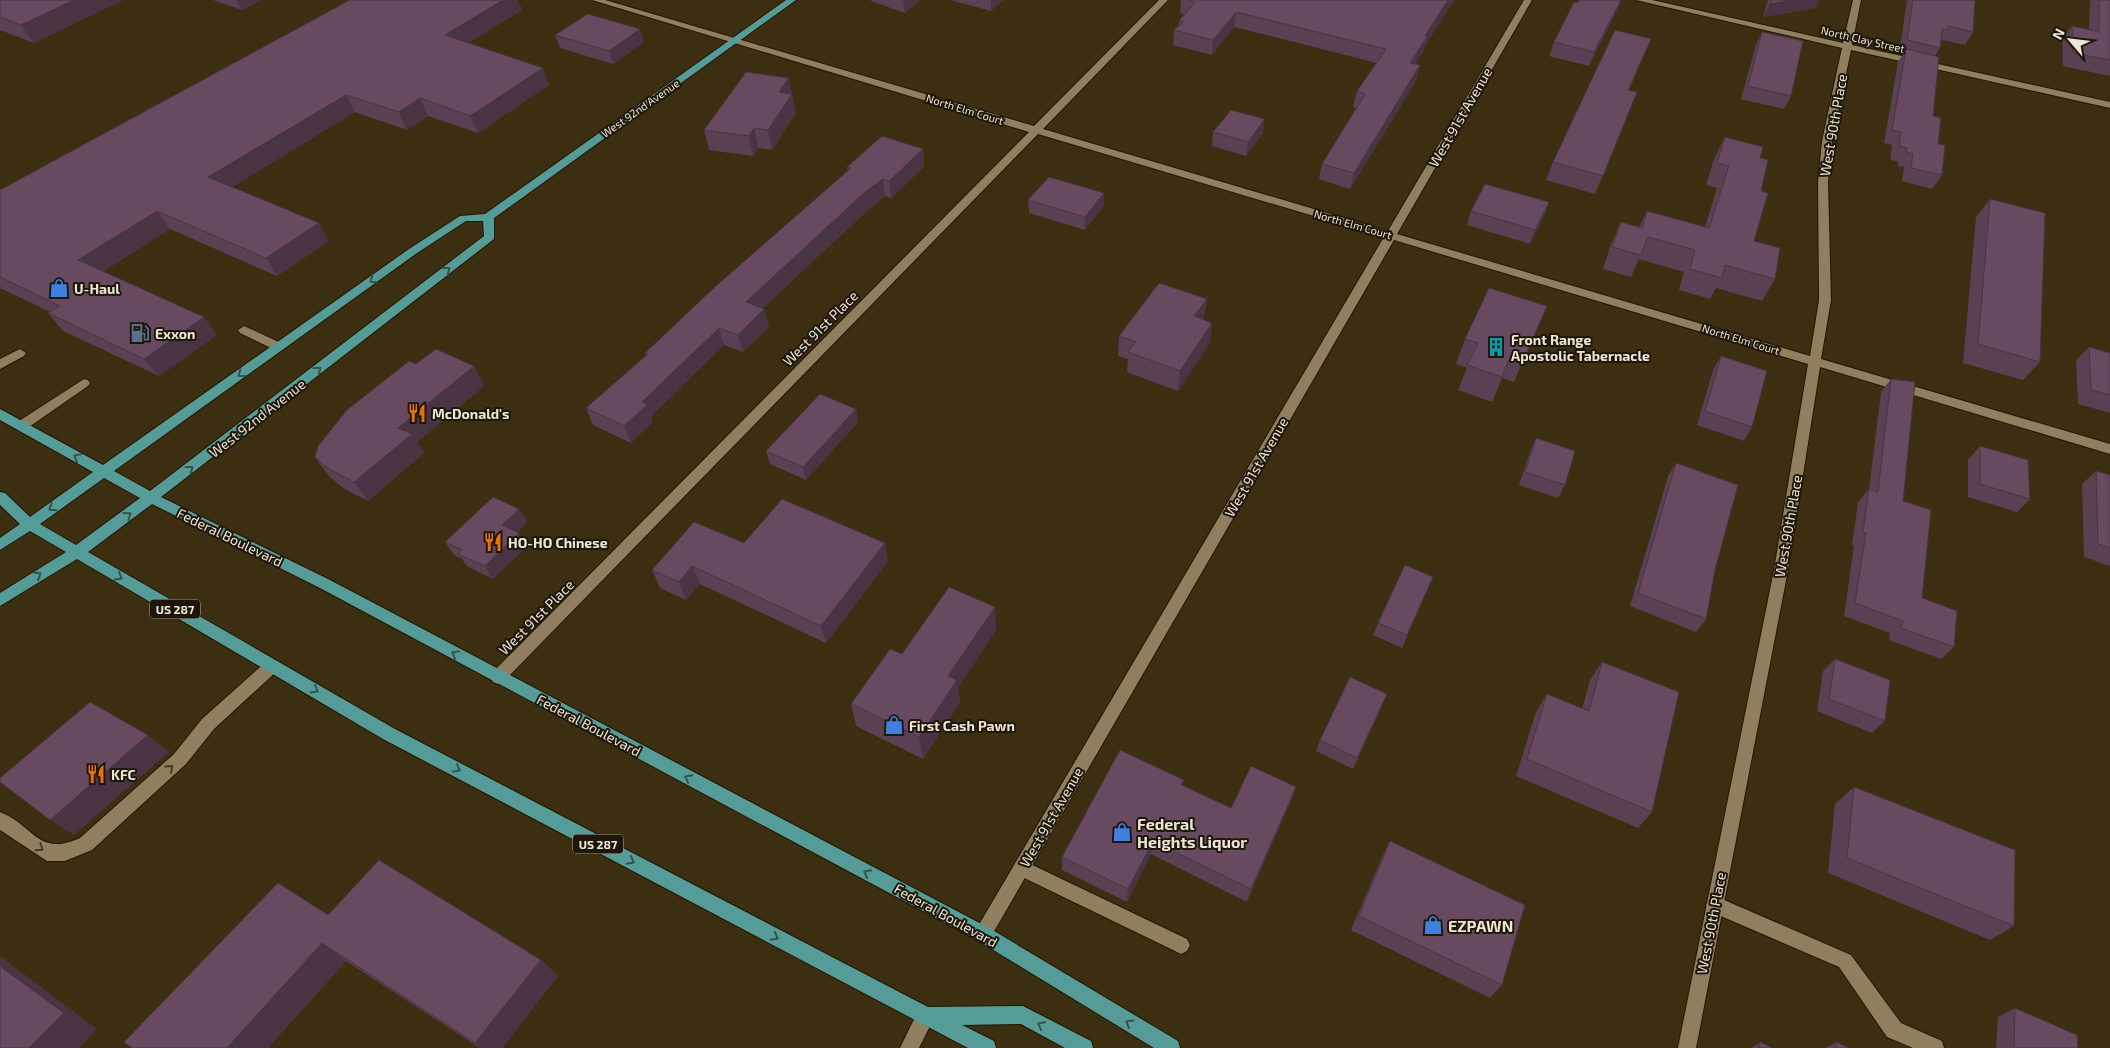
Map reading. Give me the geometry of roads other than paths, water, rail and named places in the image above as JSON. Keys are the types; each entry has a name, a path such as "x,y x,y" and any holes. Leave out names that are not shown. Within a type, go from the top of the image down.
{"main road":[{"name":"West 92nd Avenue","path":"0,600 77,552 151,498 490,237 488,217 736,42 792,0"},
{"path":"0,545 279,346 464,218 488,217"},
{"name":"Federal Boulevard","path":"0,414 151,498 325,584 983,934 1171,1048"},
{"name":"US 287","path":"0,497 30,524 389,734 986,1048"},
{"path":"926,1016 1023,1015 1084,1048"}],"street":[{"name":"North Elm Court","path":"596,0 2110,449"},
{"name":"West 91st Place","path":"498,677 1164,0"},
{"name":"West 91st Avenue","path":"983,934 1528,0"},
{"name":"North Clay Street","path":"1640,0 2110,105"},
{"name":"West 90th Place","path":"1687,1048 1781,570 1825,300 1823,182 1827,141 1857,0"},
{"path":"244,330 279,346"},
{"path":"0,365 20,353"},
{"path":"20,426 84,383"},
{"path":"0,820 47,853 65,853 86,844 180,759 208,724 272,666"},
{"path":"1022,868 1181,945"},
{"path":"1715,905 1845,961 1894,1030 1934,1048"},
{"path":"908,1048 926,1016"}],"place":[{"name":"U-Haul","path":"59,288"},
{"name":"Exxon","path":"140,333"},
{"name":"Front Range Apostolic Tabernacle","path":"1496,347"},
{"name":"McDonald's","path":"417,413"},
{"name":"HO-HO Chinese","path":"493,542"},
{"name":"First Cash Pawn","path":"894,725"},
{"name":"KFC","path":"96,774"},
{"name":"Federal Heights Liquor","path":"1122,832"},
{"name":"EZPAWN","path":"1433,925"}]}
